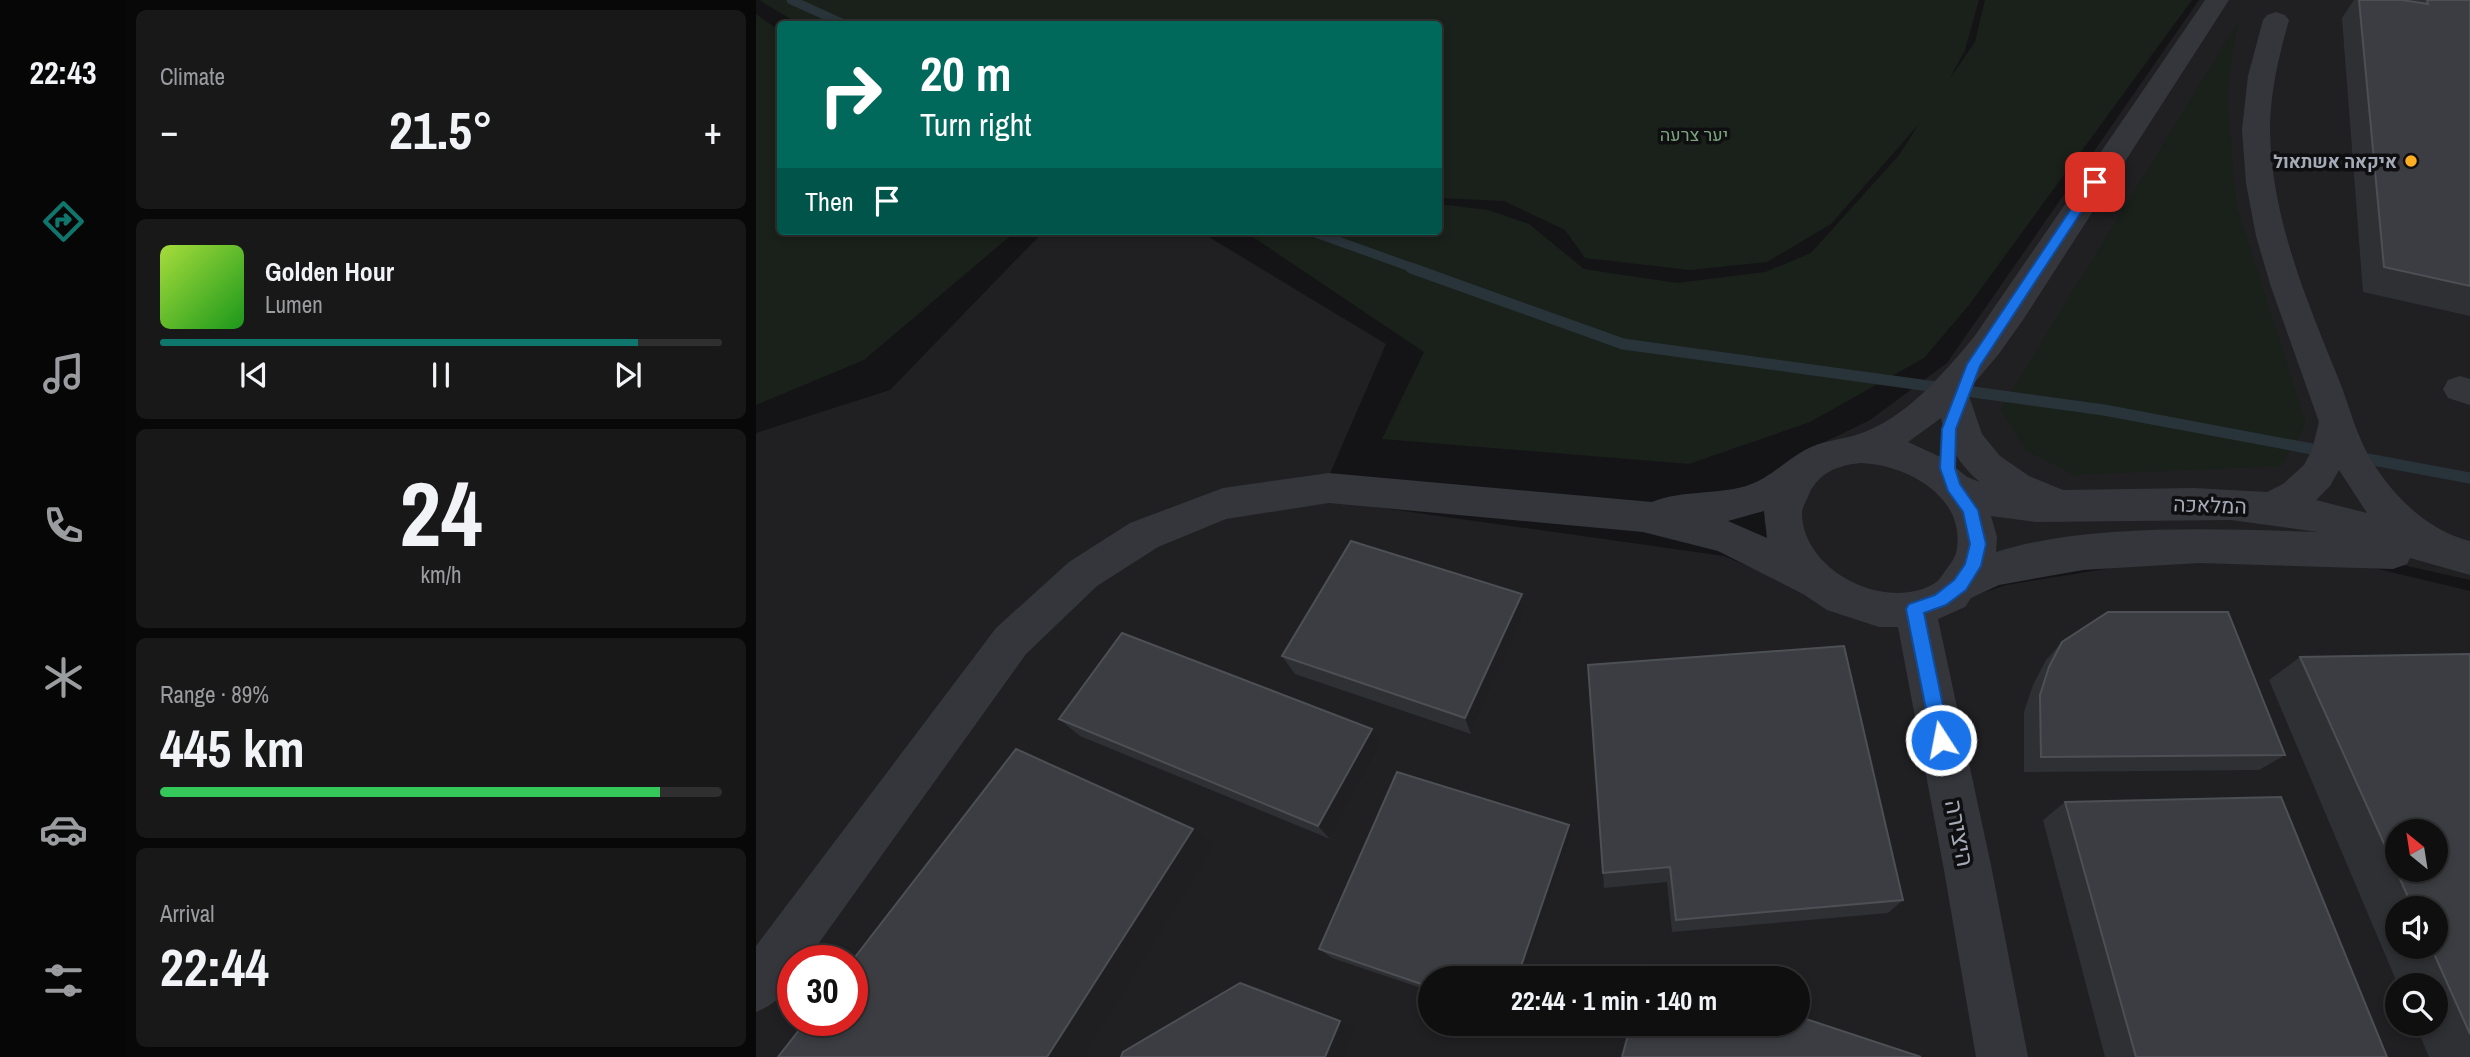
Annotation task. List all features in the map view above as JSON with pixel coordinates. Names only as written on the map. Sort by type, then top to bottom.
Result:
[{"type":"street","points":[[756,988],[1011,641],[1083,574],[1144,535],[1223,504],[1329,488],[1643,516],[1727,537],[1852,603],[1883,610],[1915,609],[1940,600],[1960,585],[1973,566],[1978,544],[1975,521],[1955,488],[1946,454],[1949,429],[1974,364],[2217,0]]},
{"type":"street","points":[[2276,20],[2262,64],[2256,114],[2262,201],[2292,307],[2349,455],[2372,493],[2406,530],[2454,554]]},
{"type":"street","points":[[1643,516],[1741,503],[1771,493],[1821,458],[1861,449],[1885,439],[1915,419],[1974,364]]},
{"type":"street","points":[[1957,406],[1957,422],[1964,440],[1973,454],[1991,469],[2032,495],[2084,505]]},
{"type":"street","points":[[2268,508],[2288,502],[2315,480],[2330,451],[2337,420]]},
{"type":"street","points":[[1861,449],[1904,455],[1931,468],[1955,488]]},
{"type":"street","points":[[1800,473],[1787,493],[1782,517],[1783,530],[1793,555],[1811,579]]},
{"type":"street","name":"המלאכה","points":[[1955,488],[1974,498],[2006,505],[2187,504],[2268,508],[2338,521],[2454,554]]},
{"type":"street","name":"המלאכה","points":[[1960,585],[1984,572],[2022,562],[2162,547],[2271,547],[2454,554]]},
{"type":"street","name":"היצירה","points":[[1915,609],[1968,870],[2001,1057]]},
{"type":"shaded area","points":[[2199,0],[2470,0],[2470,580],[2394,563],[2349,562],[2470,591],[2470,1057],[756,1057],[756,433],[890,390],[1040,235],[1206,235],[1386,344],[1319,499],[1724,556],[1887,625],[2006,585],[2174,558],[2175,554],[1996,575],[1904,612],[1781,564],[1764,520],[1796,456],[1870,420],[1947,363]]},
{"type":"green space","name":"יער צרעה","points":[[759,0],[1979,0],[1965,50],[1949,80],[1975,42],[1985,0],[2192,0],[1969,305],[1924,358],[1810,422],[1689,464],[1382,439],[1424,352],[1250,235],[1442,235],[1442,204],[1488,210],[1529,224],[1584,269],[1677,283],[1765,272],[1811,253],[1899,155],[1919,124],[1831,224],[1767,262],[1690,270],[1585,258],[1565,230],[1504,201],[1442,198],[1442,21],[794,21]]},
{"type":"green space","points":[[756,14],[777,29],[777,235],[1011,235],[864,360],[756,405]]},
{"type":"green space","points":[[2238,22],[2227,94],[2236,203],[2306,424],[2281,466],[2074,475],[2026,450],[2000,410]]},
{"type":"building","name":"איקאה אשתאול","points":[[2359,0],[2402,0],[2428,4],[2427,0],[2470,0],[2470,286],[2384,267]]},
{"type":"building","points":[[1351,541],[1522,594],[1465,718],[1282,656]]},
{"type":"building","points":[[2108,612],[2228,612],[2285,755],[2041,757],[2040,695],[2049,667],[2062,642]]},
{"type":"building","points":[[1122,633],[1372,729],[1318,826],[1059,719]]},
{"type":"building","points":[[1844,646],[1903,900],[1676,920],[1670,867],[1603,873],[1588,665]]},
{"type":"building","points":[[2470,654],[2470,1034],[2448,985],[2448,973],[2443,973],[2436,959],[2448,959],[2448,896],[2408,896],[2401,882],[2448,882],[2448,819],[2385,819],[2385,846],[2300,657]]},
{"type":"building","points":[[1016,749],[1193,829],[1047,1057],[778,1057],[794,1036],[868,1036],[868,945],[864,945]]},
{"type":"building","points":[[1397,772],[1569,825],[1521,966],[1418,966],[1418,983],[1319,949]]},
{"type":"building","points":[[2281,797],[2387,1057],[2136,1057],[2065,802]]},
{"type":"building","points":[[1240,983],[1340,1021],[1325,1057],[1121,1057],[1123,1052]]},
{"type":"building","points":[[1810,1020],[1921,1057],[1622,1057],[1628,1036],[1810,1036]]},
{"type":"waterway","points":[[791,0],[837,21]]},
{"type":"waterway","points":[[1321,235],[1416,269]]},
{"type":"waterway","points":[[1411,268],[1623,344],[2104,410],[2328,452]]},
{"type":"waterway","points":[[2357,457],[2470,478]]},
{"type":"place","name":"איקאה אשתאול","points":[[2411,161]]},
{"type":"route","points":[[1941,740],[1915,609],[1940,600],[1960,585],[1973,566],[1978,544],[1975,521],[1953,486],[1947,468],[1949,429],[1974,364],[2095,182]]}]
